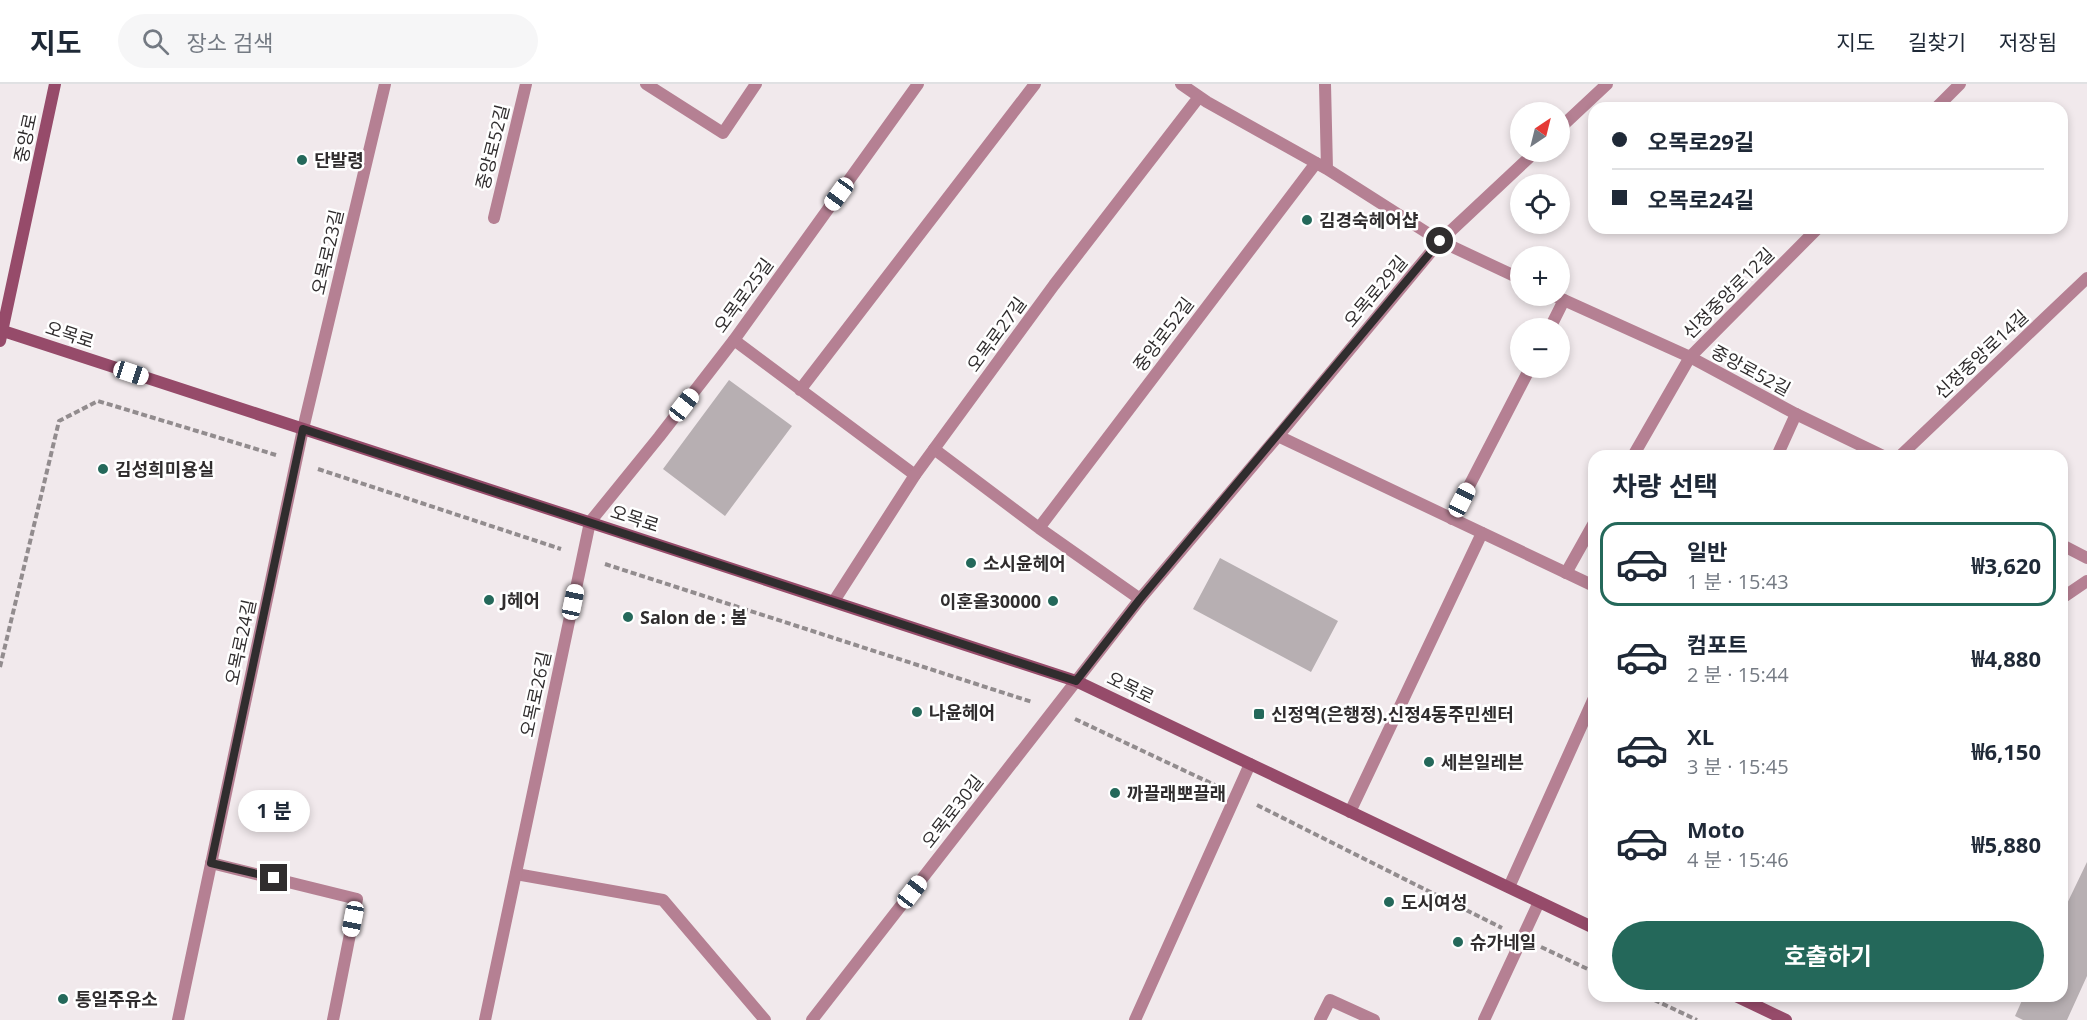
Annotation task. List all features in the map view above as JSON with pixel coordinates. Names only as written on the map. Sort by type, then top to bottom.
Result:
[{"type":"main road","name":"중앙로","points":[[1,334],[55,84]]},
{"type":"main road","name":"오목로","points":[[1,334],[303,429],[1076,681],[1588,925]]},
{"type":"main road","points":[[1756,1002],[1786,1020]]},
{"type":"street","name":"오목로23길","points":[[303,429],[385,84]]},
{"type":"street","name":"중앙로52길","points":[[494,218],[526,84]]},
{"type":"street","points":[[646,84],[723,133],[756,84]]},
{"type":"street","name":"오목로25길","points":[[590,522],[734,340],[918,84]]},
{"type":"street","points":[[800,390],[1035,84]]},
{"type":"street","points":[[1181,84],[1199,97],[1321,166],[1440,241],[1510,274]]},
{"type":"street","points":[[1321,166],[1325,84]]},
{"type":"street","points":[[1570,119],[1607,84]]},
{"type":"street","points":[[1942,102],[1960,84]]},
{"type":"street","name":"오목로27길","points":[[834,601],[915,475],[1054,285],[1199,97]]},
{"type":"street","name":"오목로29길","points":[[1076,681],[1140,599],[1440,241],[1524,162]]},
{"type":"street","name":"중앙로52길","points":[[1039,528],[1321,166]]},
{"type":"street","name":"신정중앙로12길","points":[[1690,357],[1812,234]]},
{"type":"street","name":"신정중앙로14길","points":[[1906,450],[2087,278]]},
{"type":"street","name":"중앙로52길","points":[[1570,303],[1690,357],[1796,414],[1871,450]]},
{"type":"street","points":[[734,340],[915,475]]},
{"type":"street","name":"중앙로52길","points":[[1636,450],[1690,357]]},
{"type":"street","points":[[1452,519],[1525,378]]},
{"type":"street","name":"중앙로52길","points":[[1780,450],[1796,414]]},
{"type":"street","name":"오목로24길","points":[[178,1020],[303,429]]},
{"type":"street","points":[[1278,436],[1588,583]]},
{"type":"street","points":[[934,449],[1039,528],[1140,599]]},
{"type":"street","name":"오목로26길","points":[[486,1020],[590,522]]},
{"type":"street","points":[[1350,812],[1482,533]]},
{"type":"street","points":[[1566,573],[1588,534]]},
{"type":"street","points":[[2068,548],[2087,558]]},
{"type":"street","points":[[2068,594],[2087,581]]},
{"type":"street","name":"오목로30길","points":[[812,1020],[1076,681]]},
{"type":"street","points":[[1509,887],[1588,711]]},
{"type":"street","points":[[1135,1020],[1250,764]]},
{"type":"street","points":[[211,863],[357,899],[333,1020]]},
{"type":"street","points":[[516,874],[663,900],[765,1020]]},
{"type":"street","points":[[1484,1020],[1539,902]]},
{"type":"street","points":[[1320,1020],[1330,1000],[1374,1020]]},
{"type":"path","points":[[0,667],[59,422],[98,401],[296,461],[1054,709],[1236,795],[1588,969]]},
{"type":"path","points":[[1659,1002],[1697,1020]]},
{"type":"building","points":[[729,380],[792,426],[725,516],[663,469]]},
{"type":"building","points":[[1220,558],[1338,621],[1311,672],[1193,609]]},
{"type":"building","points":[[2087,862],[2087,976],[2067,1020],[2023,1020],[2015,1016],[2021,1002],[2068,1002],[2068,902]]},
{"type":"place","name":"단발령","points":[[302,160]]},
{"type":"place","name":"김경숙헤어샵","points":[[1307,220]]},
{"type":"place","name":"김성희미용실","points":[[103,469]]},
{"type":"place","name":"소시윤헤어","points":[[971,563]]},
{"type":"place","name":"J헤어","points":[[489,600]]},
{"type":"place","name":"이훈올30000","points":[[1053,601]]},
{"type":"place","name":"Salon de : 봄","points":[[628,617]]},
{"type":"place","name":"나윤헤어","points":[[917,712]]},
{"type":"place","name":"신정역(은행정).신정4동주민센터","points":[[1259,714]]},
{"type":"place","name":"세븐일레븐","points":[[1429,762]]},
{"type":"place","name":"까끌래뽀끌래","points":[[1115,793]]},
{"type":"place","name":"도시여성","points":[[1389,902]]},
{"type":"place","name":"슈가네일","points":[[1458,942]]},
{"type":"place","name":"통일주유소","points":[[63,999]]},
{"type":"route","points":[[274,878],[211,863],[303,429],[1076,681],[1140,599],[1440,241]]}]
